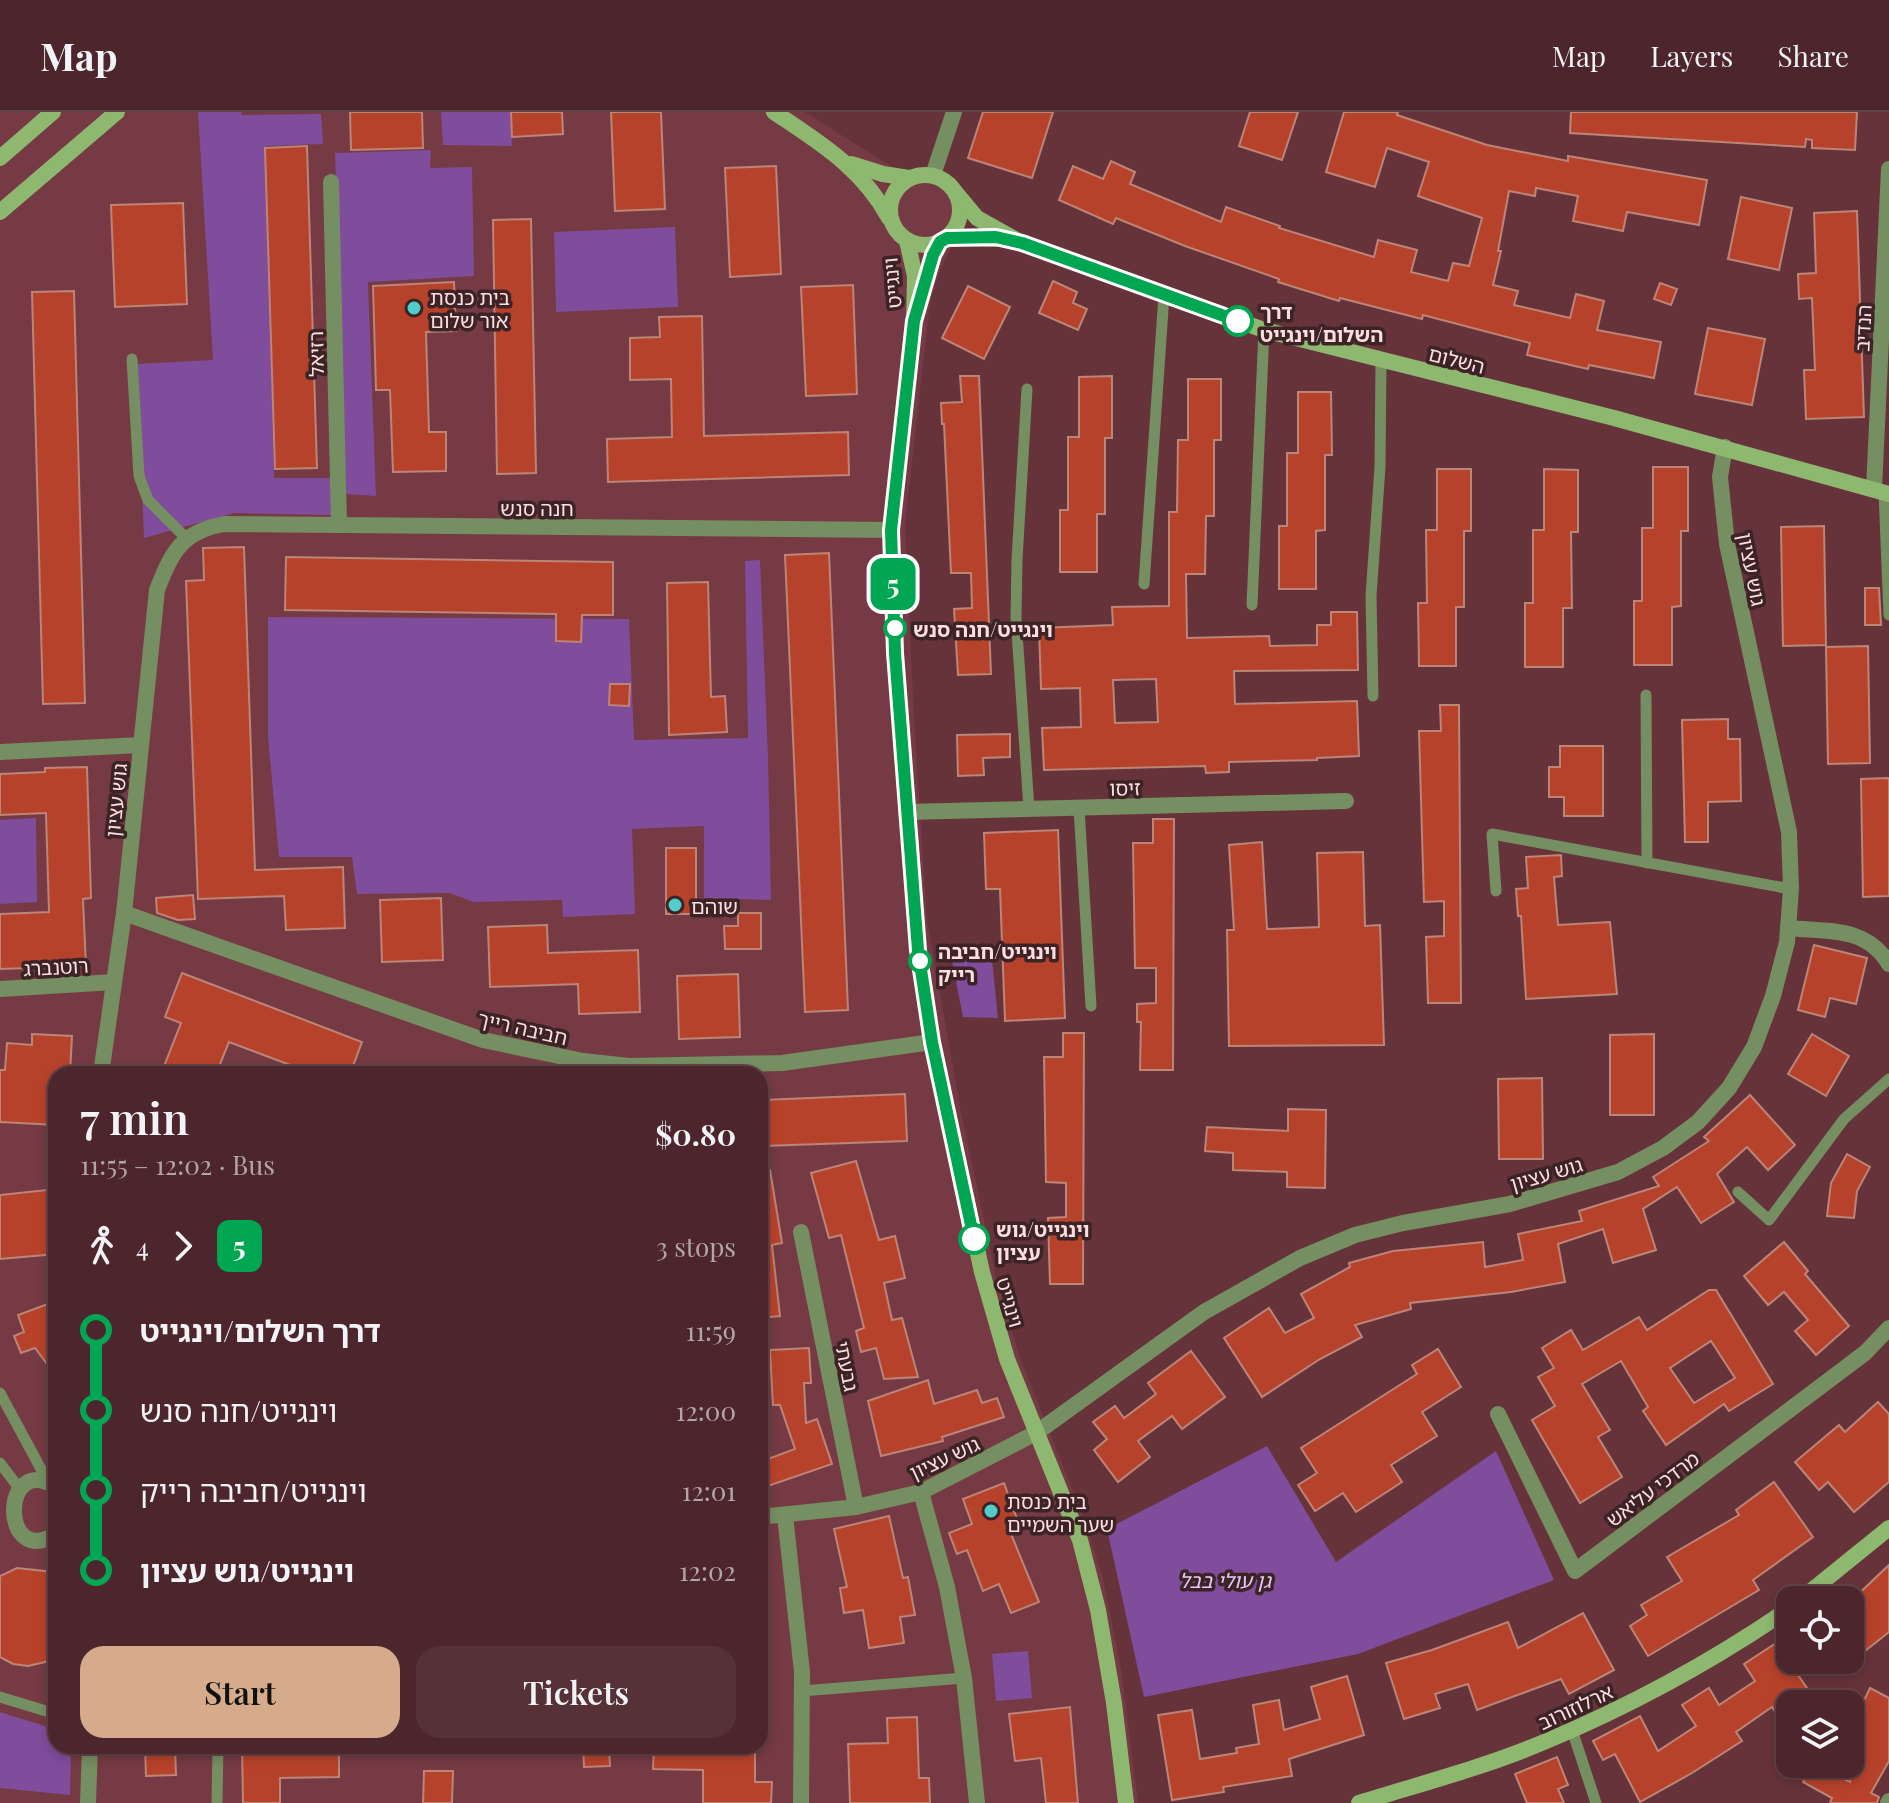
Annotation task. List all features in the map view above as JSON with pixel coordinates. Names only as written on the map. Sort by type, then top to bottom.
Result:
[{"type":"street","points":[[0,158],[53,112]]},
{"type":"street","points":[[0,212],[117,112]]},
{"type":"street","points":[[774,112],[845,162],[876,193],[895,230],[907,241],[918,245],[944,240],[955,229],[960,217],[957,194],[951,185],[933,175],[909,178],[883,174],[845,162]]},
{"type":"street","points":[[933,175],[954,112]]},
{"type":"street","name":"הנדיב","points":[[1882,492],[1889,169]]},
{"type":"street","points":[[892,223],[889,213],[894,192],[909,178]]},
{"type":"street","name":"רזיאל","points":[[331,182],[339,525]]},
{"type":"street","name":"השלום","points":[[957,194],[977,218],[1022,243]]},
{"type":"street","name":"השלום","points":[[944,240],[996,237],[1022,243],[1264,330],[1725,447],[1882,492]]},
{"type":"street","name":"וינגייט","points":[[914,321],[928,269],[944,240]]},
{"type":"street","name":"וינגייט","points":[[907,241],[915,276],[914,321],[891,530],[895,653],[918,950],[932,1042],[982,1272],[1007,1359],[1080,1540],[1094,1596],[1112,1688],[1126,1803]]},
{"type":"street","name":"גוש עציון","points":[[768,1516],[856,1507],[921,1492],[1036,1433],[1204,1312],[1300,1258],[1355,1235],[1510,1204],[1618,1172],[1663,1148],[1698,1122],[1729,1088],[1754,1047],[1773,996],[1787,942],[1791,889],[1789,832],[1727,544],[1720,477],[1725,447]]},
{"type":"street","name":"חנה סנש","points":[[186,538],[204,527],[224,524],[891,530]]},
{"type":"street","name":"גוש עציון","points":[[102,1066],[124,913],[157,590],[170,558],[186,538]]},
{"type":"street","points":[[0,752],[141,745]]},
{"type":"street","name":"זיסו","points":[[906,812],[1346,801]]},
{"type":"street","name":"חביבה רייך","points":[[124,913],[483,1040],[583,1061],[629,1066],[782,1063],[932,1042]]},
{"type":"street","points":[[1788,928],[1861,937],[1879,948],[1889,964]]},
{"type":"street","name":"רוטנברג","points":[[0,989],[114,982]]},
{"type":"street","name":"גבעתי","points":[[801,1232],[856,1507]]},
{"type":"street","name":"מרדכי עליאש","points":[[1498,1414],[1575,1571],[1865,1353],[1889,1328]]},
{"type":"street","points":[[48,1484],[37,1481],[19,1488],[12,1496],[9,1509],[15,1529],[33,1539],[48,1537]]},
{"type":"street","points":[[921,1492],[947,1587],[964,1678],[977,1803]]},
{"type":"street","points":[[785,1515],[802,1691],[801,1803]]},
{"type":"street","points":[[1817,1586],[1889,1528]]},
{"type":"street","name":"ארלוזורוב","points":[[1359,1803],[1542,1743],[1572,1730],[1662,1687],[1776,1618]]},
{"type":"street","points":[[88,1803],[90,1754]]},
{"type":"lane","points":[[1144,584],[1164,295]]},
{"type":"lane","points":[[1252,605],[1264,330]]},
{"type":"lane","points":[[132,359],[139,476],[148,500],[186,538]]},
{"type":"lane","points":[[1373,696],[1371,596],[1380,467],[1381,361]]},
{"type":"lane","points":[[1027,389],[1016,617],[1029,809]]},
{"type":"lane","points":[[1882,492],[1889,615]]},
{"type":"lane","points":[[1646,695],[1647,863]]},
{"type":"lane","points":[[1079,808],[1091,1006]]},
{"type":"lane","points":[[1496,891],[1492,834],[1791,889]]},
{"type":"lane","points":[[1738,1192],[1769,1220],[1844,1119],[1889,1079]]},
{"type":"lane","points":[[0,1393],[48,1478]]},
{"type":"lane","points":[[0,1463],[19,1488]]},
{"type":"lane","points":[[802,1691],[964,1678]]},
{"type":"lane","points":[[0,1697],[48,1712]]},
{"type":"lane","points":[[1572,1730],[1596,1803]]},
{"type":"lane","points":[[217,1803],[218,1754]]},
{"type":"shaded area","points":[[0,112],[805,112],[889,165],[976,203],[941,267],[930,302],[905,525],[927,920],[961,1112],[997,1281],[1020,1358],[1083,1516],[1102,1574],[1121,1668],[1138,1803],[0,1803]]},
{"type":"green space","points":[[198,112],[321,114],[323,144],[266,146],[274,478],[330,478],[332,515],[234,513],[144,538],[137,364],[213,360]]},
{"type":"green space","points":[[441,112],[510,112],[512,146],[443,145]]},
{"type":"green space","points":[[431,150],[430,168],[472,167],[474,276],[368,282],[376,496],[346,494],[335,153]]},
{"type":"green space","points":[[675,227],[678,307],[556,312],[554,232]]},
{"type":"green space","points":[[760,560],[771,900],[704,898],[704,826],[632,829],[635,914],[563,917],[562,900],[474,902],[449,893],[357,894],[352,857],[279,857],[268,736],[268,617],[629,619],[634,740],[748,738],[745,561]]},
{"type":"green space","points":[[36,818],[37,902],[0,904],[0,820]]},
{"type":"green space","points":[[991,950],[998,1018],[963,1017],[950,951]]},
{"type":"green space","name":"גן עולי בבל","points":[[1267,1446],[1336,1562],[1496,1451],[1554,1580],[1358,1654],[1144,1697],[1107,1529]]},
{"type":"green space","points":[[1028,1651],[1032,1698],[996,1701],[992,1654]]},
{"type":"green space","points":[[0,1712],[48,1727],[48,1754],[71,1754],[70,1795],[0,1788]]},
{"type":"building","points":[[350,112],[422,112],[423,148],[351,150]]},
{"type":"building","points":[[511,112],[562,112],[563,134],[512,137]]},
{"type":"building","points":[[611,112],[661,112],[665,209],[615,211]]},
{"type":"building","points":[[983,112],[1053,112],[1032,178],[968,158]]},
{"type":"building","points":[[1250,112],[1298,112],[1282,160],[1239,146]]},
{"type":"building","points":[[1344,112],[1398,112],[1397,115],[1487,145],[1568,161],[1568,156],[1707,180],[1699,225],[1627,212],[1623,231],[1573,221],[1578,196],[1536,188],[1535,196],[1509,191],[1493,285],[1518,291],[1514,305],[1570,318],[1576,294],[1604,301],[1597,330],[1661,342],[1654,378],[1589,365],[1588,369],[1527,355],[1530,343],[1423,315],[1422,319],[1340,298],[1339,301],[1278,282],[1279,279],[1116,218],[1113,224],[1059,200],[1073,166],[1103,179],[1111,161],[1135,172],[1130,184],[1221,222],[1226,207],[1279,228],[1374,257],[1378,240],[1417,250],[1411,272],[1448,281],[1453,263],[1469,266],[1482,218],[1418,196],[1429,162],[1387,148],[1375,187],[1326,172]]},
{"type":"building","points":[[1571,112],[1857,112],[1855,150],[1812,148],[1812,140],[1806,139],[1805,147],[1570,133]]},
{"type":"building","points":[[307,146],[317,468],[275,469],[265,148]]},
{"type":"building","points":[[776,166],[781,274],[730,277],[725,168]]},
{"type":"building","points":[[1741,197],[1792,208],[1779,270],[1728,259]]},
{"type":"building","points":[[183,203],[187,304],[115,307],[111,205]]},
{"type":"building","points":[[1857,211],[1864,417],[1806,419],[1804,370],[1815,370],[1812,298],[1799,299],[1798,274],[1816,273],[1814,213]]},
{"type":"building","points":[[531,219],[536,473],[497,474],[493,220]]},
{"type":"building","points":[[1053,281],[1077,292],[1073,303],[1087,309],[1078,330],[1039,313]]},
{"type":"building","points":[[454,282],[456,331],[426,332],[429,432],[446,432],[446,471],[393,472],[390,390],[376,390],[373,286]]},
{"type":"building","points":[[1660,283],[1677,289],[1671,305],[1654,299]]},
{"type":"building","points":[[853,285],[857,394],[806,396],[801,287]]},
{"type":"building","points":[[968,286],[1010,307],[984,359],[942,338]]},
{"type":"building","points":[[74,291],[85,703],[43,704],[32,292]]},
{"type":"building","points":[[702,316],[704,436],[848,432],[849,475],[608,482],[607,439],[672,437],[671,379],[630,380],[630,338],[660,337],[659,317]]},
{"type":"building","points":[[1708,328],[1765,339],[1752,405],[1695,394]]},
{"type":"building","points":[[960,376],[979,376],[991,674],[958,675],[954,609],[972,608],[971,573],[951,573],[941,403],[962,402]]},
{"type":"building","points":[[1112,376],[1112,438],[1105,438],[1105,514],[1097,514],[1097,572],[1060,572],[1060,510],[1068,510],[1068,437],[1079,437],[1079,377]]},
{"type":"building","points":[[1188,379],[1221,379],[1221,440],[1214,440],[1214,516],[1206,516],[1205,574],[1186,574],[1187,638],[1269,636],[1270,646],[1317,645],[1317,625],[1331,625],[1331,612],[1357,612],[1358,670],[1234,671],[1235,704],[1357,701],[1359,756],[1229,762],[1229,772],[1206,773],[1205,766],[1044,770],[1042,728],[1081,727],[1080,688],[1041,689],[1039,628],[1113,625],[1112,607],[1169,606],[1169,512],[1177,512],[1178,440],[1188,440]],"holes":[[[1156,679],[1158,722],[1115,723],[1113,680]]]},
{"type":"building","points":[[1298,392],[1331,392],[1332,455],[1325,455],[1325,530],[1316,531],[1316,589],[1279,589],[1279,526],[1287,526],[1287,453],[1298,453]]},
{"type":"building","points":[[1653,467],[1688,467],[1688,531],[1681,531],[1681,606],[1672,607],[1672,665],[1634,665],[1634,601],[1642,601],[1642,528],[1653,528]]},
{"type":"building","points":[[1437,469],[1471,469],[1471,531],[1464,531],[1464,607],[1456,607],[1456,666],[1419,666],[1418,603],[1427,603],[1426,530],[1437,530]]},
{"type":"building","points":[[1544,469],[1578,470],[1578,532],[1571,532],[1572,608],[1563,608],[1563,667],[1525,667],[1525,603],[1533,603],[1533,530],[1544,530]]},
{"type":"building","points":[[1824,526],[1826,645],[1783,646],[1781,527]]},
{"type":"building","points":[[244,547],[255,870],[343,867],[345,928],[286,930],[284,896],[198,899],[186,581],[204,580],[203,548]]},
{"type":"building","points":[[829,553],[848,1010],[805,1012],[785,555]]},
{"type":"building","points":[[286,557],[613,562],[613,615],[582,615],[581,642],[556,641],[556,614],[285,610]]},
{"type":"building","points":[[708,582],[711,697],[725,696],[727,732],[669,735],[667,583]]},
{"type":"building","points":[[1865,588],[1879,588],[1881,625],[1865,625]]},
{"type":"building","points":[[1868,646],[1870,763],[1828,764],[1826,647]]},
{"type":"building","points":[[610,684],[630,684],[629,706],[609,705]]},
{"type":"building","points":[[1440,705],[1459,705],[1461,1003],[1428,1003],[1426,937],[1444,936],[1444,901],[1424,902],[1419,731],[1441,731]]},
{"type":"building","points":[[1728,719],[1728,739],[1740,739],[1741,801],[1708,802],[1708,842],[1685,842],[1682,720]]},
{"type":"building","points":[[1010,734],[1010,757],[983,758],[984,775],[958,776],[957,735]]},
{"type":"building","points":[[1560,746],[1603,746],[1603,816],[1564,816],[1564,797],[1549,797],[1549,767],[1560,767]]},
{"type":"building","points":[[87,767],[91,898],[83,899],[86,966],[0,969],[0,914],[49,912],[46,813],[0,815],[0,774]]},
{"type":"building","points":[[1889,778],[1889,896],[1863,897],[1861,779]]},
{"type":"building","points":[[1153,819],[1174,819],[1173,1070],[1140,1070],[1141,1022],[1137,1022],[1137,1004],[1156,1003],[1156,968],[1135,968],[1133,843],[1153,843]]},
{"type":"building","points":[[1058,830],[1065,1018],[1005,1021],[1000,889],[986,889],[984,833]]},
{"type":"building","points":[[1262,842],[1267,929],[1319,927],[1317,853],[1363,852],[1365,926],[1380,925],[1384,1045],[1229,1046],[1227,930],[1234,930],[1229,845]]},
{"type":"building","points":[[666,848],[696,848],[696,914],[666,914]]},
{"type":"building","points":[[1561,855],[1562,876],[1554,877],[1558,925],[1610,922],[1617,994],[1526,999],[1521,916],[1518,916],[1516,889],[1528,888],[1526,857]]},
{"type":"building","points":[[193,895],[195,919],[178,920],[157,913],[156,898]]},
{"type":"building","points":[[441,898],[443,960],[382,962],[380,900]]},
{"type":"building","points":[[738,913],[761,913],[761,949],[725,949],[724,926],[738,926]]},
{"type":"building","points":[[547,925],[548,953],[638,950],[640,1012],[579,1014],[578,984],[490,987],[488,927]]},
{"type":"building","points":[[1814,945],[1867,958],[1856,1004],[1830,998],[1825,1017],[1798,1010]]},
{"type":"building","points":[[182,973],[362,1042],[353,1066],[293,1066],[229,1042],[219,1066],[164,1066],[181,1023],[165,1017]]},
{"type":"building","points":[[738,974],[740,1037],[679,1039],[677,976]]},
{"type":"building","points":[[1063,1033],[1084,1033],[1083,1284],[1050,1284],[1048,1218],[1066,1217],[1066,1183],[1046,1182],[1044,1057],[1063,1057]]},
{"type":"building","points":[[32,1034],[72,1036],[70,1066],[48,1066],[48,1125],[0,1122],[0,1070],[5,1070],[7,1043],[32,1045]]},
{"type":"building","points":[[1654,1034],[1654,1115],[1610,1115],[1610,1035]]},
{"type":"building","points":[[1812,1034],[1849,1056],[1826,1096],[1788,1074]]},
{"type":"building","points":[[1542,1078],[1543,1159],[1499,1159],[1498,1079]]},
{"type":"building","points":[[905,1094],[907,1141],[768,1146],[768,1100]]},
{"type":"building","points":[[1750,1095],[1795,1145],[1768,1170],[1747,1147],[1717,1174],[1734,1202],[1701,1223],[1677,1187],[1643,1209],[1656,1250],[1613,1263],[1603,1229],[1558,1244],[1565,1282],[1511,1292],[1410,1303],[1411,1309],[1355,1325],[1362,1337],[1320,1359],[1262,1397],[1224,1338],[1269,1308],[1285,1333],[1314,1318],[1301,1294],[1350,1267],[1349,1263],[1393,1251],[1483,1242],[1485,1267],[1523,1260],[1518,1234],[1582,1221],[1579,1211],[1659,1186],[1653,1177],[1709,1141],[1704,1137]]},
{"type":"building","points":[[1288,1109],[1326,1110],[1325,1188],[1287,1187],[1287,1172],[1233,1170],[1233,1153],[1205,1151],[1207,1127],[1288,1131]]},
{"type":"building","points":[[1847,1154],[1870,1167],[1857,1191],[1854,1218],[1827,1216],[1831,1183]]},
{"type":"building","points":[[856,1161],[879,1240],[895,1236],[905,1278],[884,1283],[892,1320],[902,1318],[918,1377],[884,1379],[876,1348],[861,1352],[856,1331],[864,1328],[841,1235],[829,1238],[811,1173]]},
{"type":"building","points":[[768,1170],[782,1243],[772,1245],[780,1316],[768,1317]]},
{"type":"building","points":[[48,1190],[48,1255],[0,1259],[0,1195]]},
{"type":"building","points":[[1784,1242],[1808,1271],[1805,1274],[1849,1326],[1816,1355],[1795,1331],[1808,1320],[1784,1292],[1768,1305],[1744,1276]]},
{"type":"building","points":[[1709,1290],[1716,1290],[1773,1384],[1729,1411],[1724,1404],[1666,1445],[1643,1411],[1648,1407],[1621,1361],[1582,1384],[1610,1430],[1598,1437],[1622,1477],[1580,1503],[1532,1420],[1555,1406],[1538,1377],[1554,1368],[1542,1348],[1571,1330],[1583,1350],[1639,1317],[1647,1330]],"holes":[[[1711,1341],[1735,1378],[1694,1403],[1670,1368]]]},
{"type":"building","points":[[48,1304],[48,1365],[35,1348],[21,1353],[14,1336],[24,1332],[18,1315]]},
{"type":"building","points":[[809,1348],[811,1383],[804,1383],[806,1423],[817,1419],[832,1464],[768,1486],[768,1459],[795,1449],[780,1405],[773,1405],[770,1350]]},
{"type":"building","points":[[1438,1349],[1461,1387],[1422,1412],[1437,1436],[1391,1465],[1402,1482],[1356,1512],[1343,1493],[1315,1511],[1298,1485],[1317,1473],[1301,1448],[1417,1374],[1412,1365]]},
{"type":"building","points":[[1191,1351],[1225,1397],[1182,1429],[1172,1416],[1138,1441],[1150,1457],[1118,1482],[1094,1450],[1107,1439],[1093,1422],[1115,1406],[1124,1418],[1156,1394],[1148,1383]]},
{"type":"building","points":[[928,1380],[934,1404],[977,1390],[982,1403],[997,1398],[1004,1417],[942,1437],[943,1441],[881,1456],[868,1401]]},
{"type":"building","points":[[1878,1402],[1889,1414],[1889,1482],[1854,1512],[1828,1482],[1819,1490],[1795,1462],[1839,1425],[1845,1432]]},
{"type":"building","points":[[1774,1482],[1813,1537],[1753,1580],[1759,1590],[1648,1656],[1630,1626],[1647,1615],[1641,1605],[1682,1581],[1667,1557],[1739,1515],[1736,1510]]},
{"type":"building","points":[[1004,1483],[1021,1530],[1011,1534],[1039,1602],[1011,1613],[999,1584],[983,1591],[967,1550],[957,1554],[949,1533],[972,1524],[963,1499]]},
{"type":"building","points":[[889,1516],[903,1578],[908,1577],[915,1615],[900,1617],[904,1643],[869,1648],[863,1610],[844,1613],[840,1588],[847,1587],[834,1529]]},
{"type":"building","points":[[1889,1565],[1889,1632],[1864,1652],[1864,1589]]},
{"type":"building","points":[[17,1568],[48,1573],[48,1660],[28,1666],[13,1664],[0,1657],[0,1576]]},
{"type":"building","points":[[1583,1613],[1614,1670],[1569,1694],[1561,1679],[1477,1710],[1468,1684],[1435,1694],[1440,1708],[1404,1719],[1386,1663],[1508,1622],[1518,1648]]},
{"type":"building","points":[[1776,1643],[1776,1674],[1797,1674],[1808,1690],[1776,1690],[1776,1713],[1772,1707],[1736,1732],[1742,1741],[1640,1802],[1615,1754],[1603,1760],[1593,1741],[1640,1716],[1658,1751],[1696,1726],[1682,1705],[1709,1688],[1719,1705],[1755,1681],[1744,1664]]},
{"type":"building","points":[[1347,1676],[1364,1735],[1289,1759],[1292,1776],[1223,1787],[1224,1792],[1172,1800],[1158,1715],[1192,1710],[1200,1759],[1237,1753],[1236,1748],[1259,1744],[1253,1705],[1279,1700],[1284,1730],[1320,1719],[1311,1687]]},
{"type":"building","points":[[1870,1688],[1889,1698],[1889,1761],[1871,1793],[1879,1797],[1877,1803],[1830,1803],[1832,1798],[1803,1782],[1805,1778],[1842,1778],[1850,1782],[1850,1778],[1864,1778],[1864,1700]]},
{"type":"building","points":[[1070,1707],[1078,1803],[1046,1803],[1041,1758],[1015,1761],[1009,1714]]},
{"type":"building","points":[[917,1717],[919,1778],[929,1778],[930,1803],[850,1803],[848,1744],[888,1743],[887,1718]]},
{"type":"building","points":[[145,1754],[175,1754],[176,1775],[146,1776]]},
{"type":"building","points":[[242,1754],[339,1754],[339,1777],[280,1778],[280,1803],[243,1803]]},
{"type":"building","points":[[583,1754],[609,1754],[610,1766],[584,1767]]},
{"type":"building","points":[[654,1754],[755,1754],[755,1782],[772,1782],[771,1803],[703,1803],[703,1770],[653,1769]]},
{"type":"building","points":[[1557,1757],[1568,1785],[1558,1789],[1564,1803],[1527,1803],[1515,1774]]},
{"type":"building","points":[[424,1771],[453,1771],[452,1803],[423,1803]]},
{"type":"bus line","name":"5","points":[[974,1239],[932,1042],[918,950],[895,653],[891,530],[914,321],[928,269],[940,242],[947,238],[996,237],[1022,243],[1238,321]]},
{"type":"place","name":"בית כנסת אור שלום","points":[[414,308]]},
{"type":"place","name":"דרך השלום/וינגייט","points":[[1238,321]]},
{"type":"place","name":"וינגייט/חנה סנש","points":[[895,628]]},
{"type":"place","name":"שוהם","points":[[675,905]]},
{"type":"place","name":"וינגייט/חביבה רייק","points":[[920,961]]},
{"type":"place","name":"וינגייט/גוש עציון","points":[[974,1239]]},
{"type":"place","name":"בית כנסת שער השמיים","points":[[991,1511]]}]
